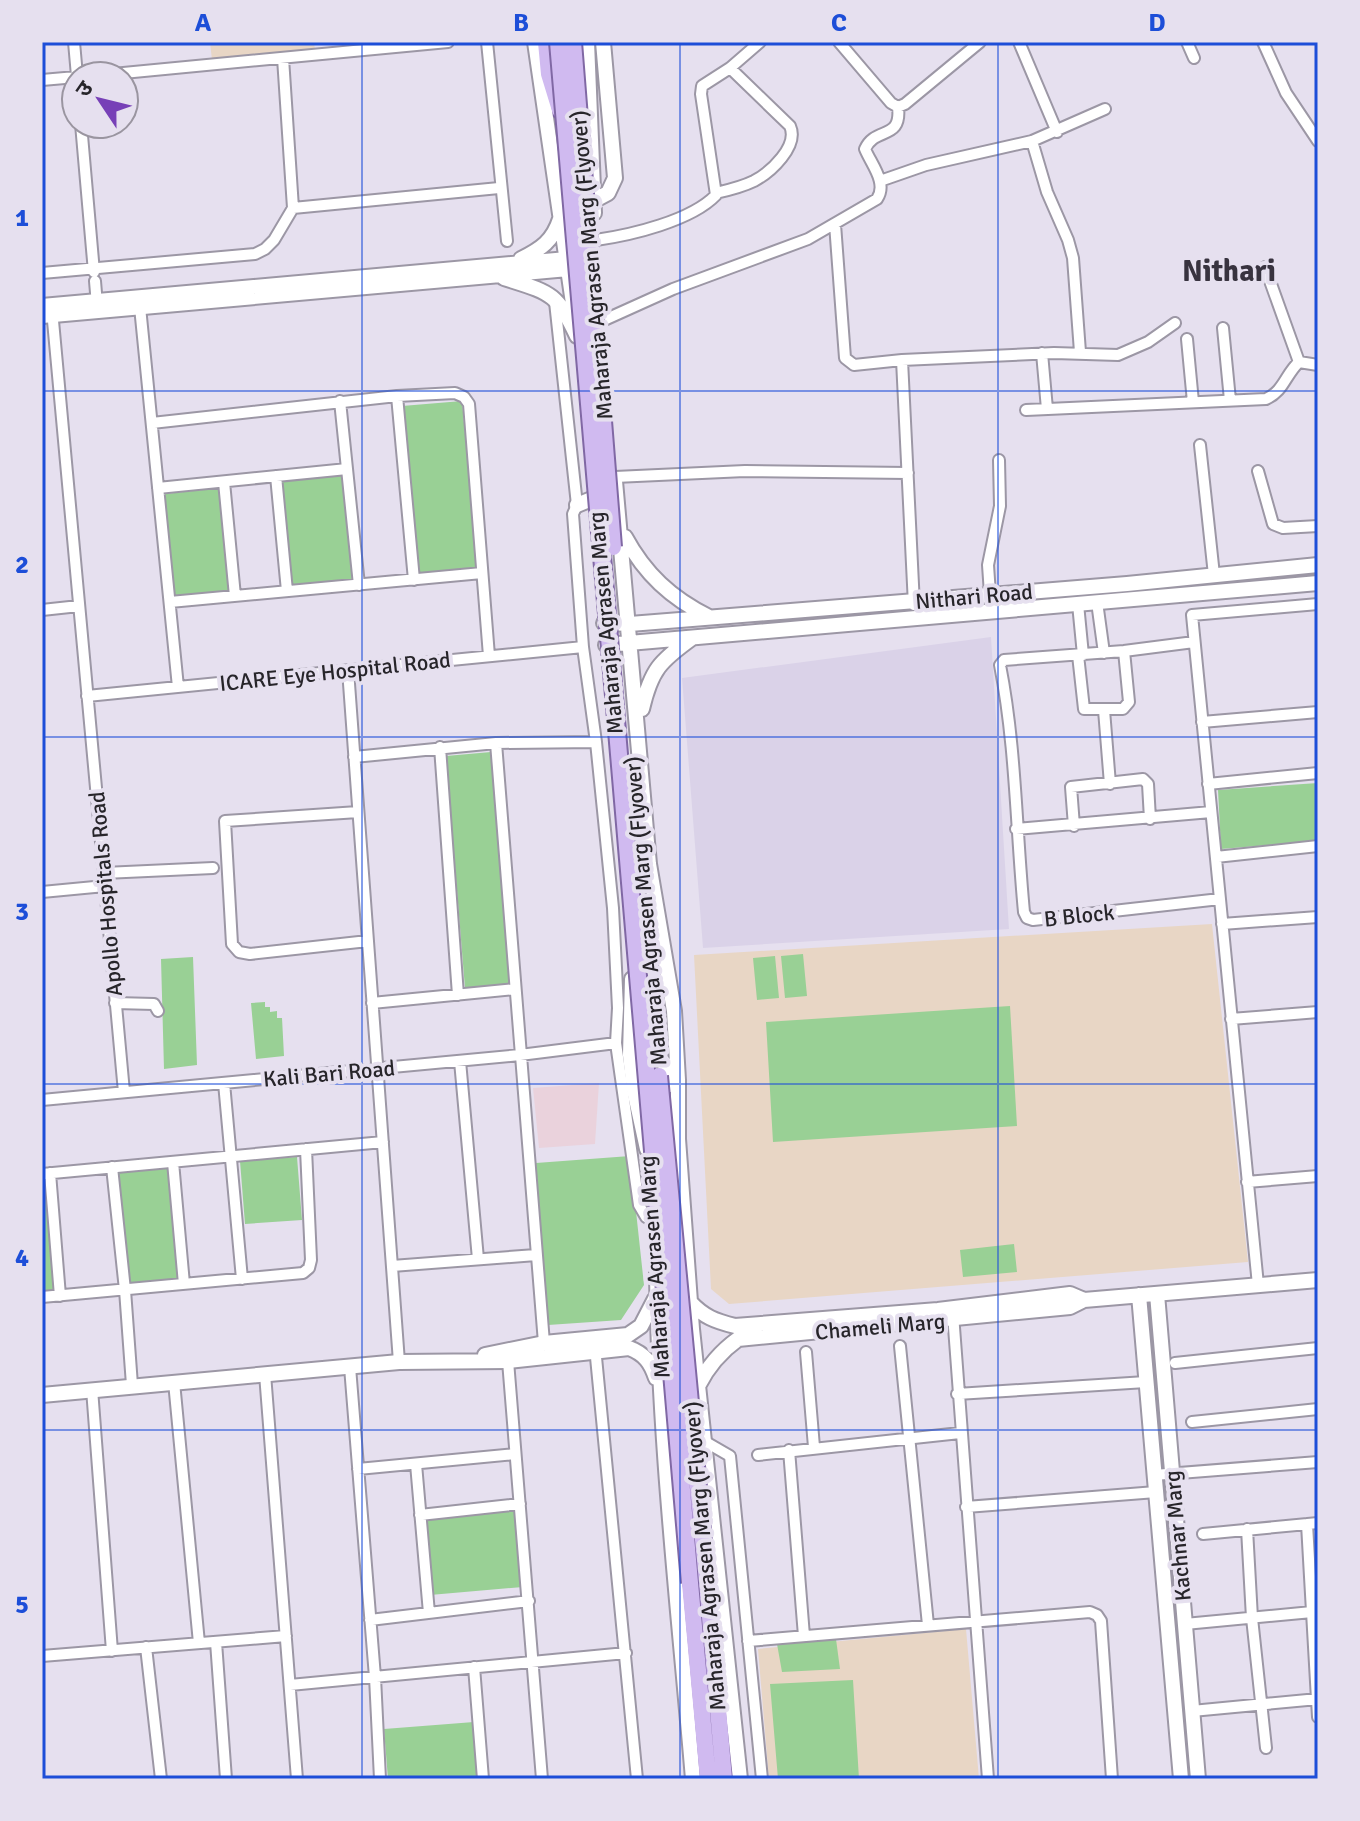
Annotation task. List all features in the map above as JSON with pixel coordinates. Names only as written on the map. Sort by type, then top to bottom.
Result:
[{"type":"main road","points":[[546,42],[549,74],[566,127]]},
{"type":"main road","name":"Maharaja Agrasen Marg (Flyover)","points":[[558,42],[708,1779]]},
{"type":"main road","name":"Maharaja Agrasen Marg (Flyover)","points":[[573,42],[621,645],[724,1779]]},
{"type":"main road","points":[[576,75],[580,42]]},
{"type":"street","points":[[140,71],[448,42]]},
{"type":"street","points":[[487,42],[499,188],[507,241]]},
{"type":"street","name":"Maharaja Agrasen Marg","points":[[535,42],[562,215],[594,498],[633,931],[630,1055],[646,1141],[656,1223],[665,1445],[693,1779]]},
{"type":"street","name":"Maharaja Agrasen Marg","points":[[587,42],[593,201],[602,321],[649,864],[674,1011],[678,1139],[692,1329],[740,1779]]},
{"type":"street","points":[[593,201],[608,193],[615,178],[603,42]]},
{"type":"street","points":[[716,193],[702,86],[730,68],[760,42]]},
{"type":"street","points":[[839,42],[891,103],[898,107]]},
{"type":"street","points":[[898,107],[916,96],[980,42]]},
{"type":"street","points":[[1019,42],[1057,132]]},
{"type":"street","points":[[1187,42],[1194,58]]},
{"type":"street","points":[[1263,42],[1286,93],[1313,124],[1318,141]]},
{"type":"street","points":[[42,273],[94,273],[255,254],[265,249],[293,208],[283,58]]},
{"type":"street","points":[[596,240],[638,232],[709,202],[716,193],[759,179],[792,144],[794,134],[790,126],[730,68]]},
{"type":"street","points":[[602,321],[673,289],[808,239],[877,199],[882,190],[880,181],[865,149],[873,139],[897,126],[898,107]]},
{"type":"street","points":[[880,181],[926,165],[1032,141],[1105,109]]},
{"type":"street","points":[[82,140],[98,306]]},
{"type":"street","points":[[1032,141],[1047,192],[1073,258],[1080,352]]},
{"type":"street","points":[[293,208],[499,188]]},
{"type":"street","points":[[510,264],[541,249],[555,236],[562,215]]},
{"type":"street","points":[[835,224],[845,358],[854,365],[1042,353],[1118,355],[1148,342],[1175,323]]},
{"type":"street","points":[[47,311],[510,264],[567,264]]},
{"type":"street","points":[[98,306],[140,307],[496,275],[567,264]]},
{"type":"street","points":[[1265,267],[1299,362]]},
{"type":"street","points":[[496,275],[555,298],[561,303],[577,336]]},
{"type":"street","points":[[555,298],[577,505],[573,514],[583,647],[613,908],[618,1008],[616,1043],[639,1205],[646,1217],[656,1223]]},
{"type":"street","points":[[140,307],[178,687]]},
{"type":"street","name":"Apollo Hospitals Road","points":[[47,311],[79,606],[124,1092]]},
{"type":"street","points":[[1223,328],[1230,400]]},
{"type":"street","points":[[1187,339],[1193,402]]},
{"type":"street","points":[[1042,353],[1047,409]]},
{"type":"street","points":[[902,360],[915,618]]},
{"type":"street","points":[[1299,362],[1318,365]]},
{"type":"street","points":[[1026,410],[1266,399],[1283,387],[1291,369],[1299,362]]},
{"type":"street","points":[[152,423],[397,396],[455,393],[464,397],[469,404],[489,656]]},
{"type":"street","points":[[397,396],[414,580]]},
{"type":"street","points":[[340,401],[359,585]]},
{"type":"street","points":[[1200,445],[1214,575]]},
{"type":"street","points":[[990,594],[988,565],[1000,506],[999,460]]},
{"type":"street","points":[[158,488],[347,469]]},
{"type":"street","points":[[615,477],[745,471],[908,473]]},
{"type":"street","points":[[1258,471],[1273,524],[1283,528],[1318,526]]},
{"type":"street","points":[[276,476],[287,591]]},
{"type":"street","points":[[224,482],[235,596]]},
{"type":"street","points":[[577,505],[594,498]]},
{"type":"street","points":[[621,530],[639,563],[668,592],[709,617]]},
{"type":"street","name":"Nithari Road","points":[[604,623],[630,624],[1127,584],[1318,565]]},
{"type":"street","points":[[170,602],[482,573]]},
{"type":"street","points":[[606,645],[1318,583]]},
{"type":"street","points":[[1127,584],[1129,600]]},
{"type":"street","points":[[1097,602],[1104,653]]},
{"type":"street","points":[[1078,604],[1084,709],[1123,709],[1129,702],[1124,651]]},
{"type":"street","points":[[1258,1285],[1192,615],[1318,604]]},
{"type":"street","points":[[42,610],[79,606]]},
{"type":"street","points":[[639,725],[647,687],[662,659],[692,638]]},
{"type":"street","name":"B Block","points":[[1194,642],[1104,653],[1004,660],[1000,665],[1009,710],[1024,912],[1027,918],[1033,920],[1220,899]]},
{"type":"street","name":"ICARE Eye Hospital Road","points":[[87,696],[583,647]]},
{"type":"street","points":[[348,670],[399,1362]]},
{"type":"street","points":[[1104,710],[1110,784]]},
{"type":"street","points":[[1202,722],[1318,712]]},
{"type":"street","points":[[354,757],[496,743],[596,742]]},
{"type":"street","points":[[496,743],[544,1343]]},
{"type":"street","points":[[440,747],[458,995]]},
{"type":"street","points":[[1208,784],[1318,773]]},
{"type":"street","points":[[1074,826],[1071,787],[1143,779],[1146,781],[1150,819]]},
{"type":"street","points":[[358,812],[225,821],[232,944],[239,952],[250,954],[368,941]]},
{"type":"street","points":[[1016,829],[1211,812]]},
{"type":"street","points":[[1216,857],[1318,846]]},
{"type":"street","points":[[104,873],[213,868]]},
{"type":"street","points":[[42,892],[105,886]]},
{"type":"street","points":[[1222,924],[1318,917]]},
{"type":"street","points":[[632,954],[643,942],[652,940],[663,948]]},
{"type":"street","points":[[372,1003],[515,989]]},
{"type":"street","points":[[115,1003],[145,1002],[154,1004],[158,1011]]},
{"type":"street","points":[[1231,1019],[1318,1012]]},
{"type":"street","name":"Kali Bari Road","points":[[42,1100],[460,1061],[616,1043]]},
{"type":"street","points":[[642,1124],[647,1111],[642,1067],[653,1057],[667,1065],[678,1139]]},
{"type":"street","points":[[460,1061],[478,1259]]},
{"type":"street","points":[[224,1083],[242,1279]]},
{"type":"street","points":[[60,1296],[46,1174],[383,1142]]},
{"type":"street","points":[[42,1297],[303,1273],[309,1268],[311,1260],[306,1149]]},
{"type":"street","points":[[173,1162],[184,1284]]},
{"type":"street","points":[[112,1167],[132,1385]]},
{"type":"street","points":[[1247,1182],[1318,1176]]},
{"type":"street","points":[[392,1266],[536,1255]]},
{"type":"street","name":"Chameli Marg","points":[[697,1386],[707,1368],[738,1339],[953,1314],[1070,1294],[1084,1300],[1318,1280]]},
{"type":"street","name":"Kachnar Marg","points":[[1157,1294],[1198,1779]]},
{"type":"street","points":[[42,1395],[399,1362],[508,1361],[628,1335],[641,1326],[657,1295]]},
{"type":"street","name":"Kachnar Marg","points":[[1139,1295],[1181,1779]]},
{"type":"street","name":"Chameli Marg","points":[[690,1302],[713,1321],[735,1326],[953,1314]]},
{"type":"street","points":[[953,1314],[988,1779]]},
{"type":"street","points":[[470,1359],[544,1343],[629,1348],[640,1352],[651,1363],[662,1393]]},
{"type":"street","points":[[595,1344],[637,1779]]},
{"type":"street","points":[[900,1346],[928,1625]]},
{"type":"street","points":[[1175,1363],[1318,1348]]},
{"type":"street","points":[[806,1352],[814,1447]]},
{"type":"street","points":[[508,1361],[542,1779]]},
{"type":"street","points":[[350,1367],[375,1677],[380,1779]]},
{"type":"street","points":[[265,1374],[297,1779]]},
{"type":"street","points":[[174,1382],[199,1643]]},
{"type":"street","points":[[957,1394],[1146,1382]]},
{"type":"street","points":[[92,1389],[112,1651]]},
{"type":"street","points":[[1192,1422],[1318,1409]]},
{"type":"street","points":[[758,1455],[960,1433]]},
{"type":"street","points":[[665,1445],[704,1441],[730,1456],[762,1779]]},
{"type":"street","points":[[789,1450],[804,1636]]},
{"type":"street","points":[[358,1469],[515,1454]]},
{"type":"street","points":[[1154,1475],[1318,1462]]},
{"type":"street","points":[[416,1464],[429,1613]]},
{"type":"street","points":[[966,1507],[1156,1492]]},
{"type":"street","points":[[420,1515],[520,1504]]},
{"type":"street","points":[[1203,1534],[1313,1523],[1312,1612],[1318,1717]]},
{"type":"street","points":[[1247,1529],[1252,1618],[1266,1748]]},
{"type":"street","points":[[370,1620],[529,1601]]},
{"type":"street","points":[[748,1641],[1090,1612],[1101,1621],[1112,1779]]},
{"type":"street","points":[[1185,1624],[1312,1612]]},
{"type":"street","points":[[42,1656],[286,1636]]},
{"type":"street","points":[[216,1642],[226,1779]]},
{"type":"street","points":[[146,1647],[161,1779]]},
{"type":"street","points":[[290,1685],[626,1653]]},
{"type":"street","points":[[474,1667],[483,1779]]},
{"type":"street","points":[[1192,1711],[1317,1699]]},
{"type":"shaded area","points":[[210,42],[314,42],[315,50],[212,60]]},
{"type":"shaded area","points":[[991,637],[1009,929],[703,948],[682,678]]},
{"type":"shaded area","points":[[1212,924],[1248,1262],[729,1304],[711,1289],[694,955]]},
{"type":"shaded area","points":[[599,1083],[595,1144],[539,1148],[533,1088]]},
{"type":"shaded area","points":[[966,1629],[979,1779],[769,1779],[758,1649]]},
{"type":"green space","points":[[462,401],[477,567],[417,573],[402,406]]},
{"type":"green space","points":[[343,475],[352,581],[292,586],[282,480]]},
{"type":"green space","points":[[220,488],[229,591],[174,596],[165,494]]},
{"type":"green space","points":[[491,752],[510,984],[465,988],[446,756]]},
{"type":"green space","points":[[1318,783],[1318,841],[1221,849],[1218,790]]},
{"type":"green space","points":[[803,954],[807,996],[785,998],[781,956]]},
{"type":"green space","points":[[775,956],[779,998],[757,1000],[753,958]]},
{"type":"green space","points":[[193,957],[197,1065],[164,1069],[161,959]]},
{"type":"green space","points":[[265,1002],[270,1012],[277,1011],[277,1018],[282,1018],[284,1056],[256,1059],[251,1003]]},
{"type":"green space","points":[[1010,1006],[1017,1126],[773,1142],[766,1022]]},
{"type":"green space","points":[[630,1156],[644,1285],[621,1320],[548,1325],[536,1163]]},
{"type":"green space","points":[[297,1157],[302,1220],[245,1224],[240,1161]]},
{"type":"green space","points":[[168,1167],[179,1280],[128,1285],[118,1172]]},
{"type":"green space","points":[[42,1179],[49,1179],[57,1290],[42,1291]]},
{"type":"green space","points":[[1014,1244],[1017,1272],[963,1277],[960,1250]]},
{"type":"green space","points":[[517,1507],[523,1587],[430,1595],[424,1514]]},
{"type":"green space","points":[[836,1639],[840,1669],[782,1672],[777,1644]]},
{"type":"green space","points":[[853,1680],[859,1779],[778,1779],[770,1684]]},
{"type":"green space","points":[[474,1722],[478,1779],[388,1779],[384,1729]]},
{"type":"district","name":"Nithari","points":[[1229,271]]}]
